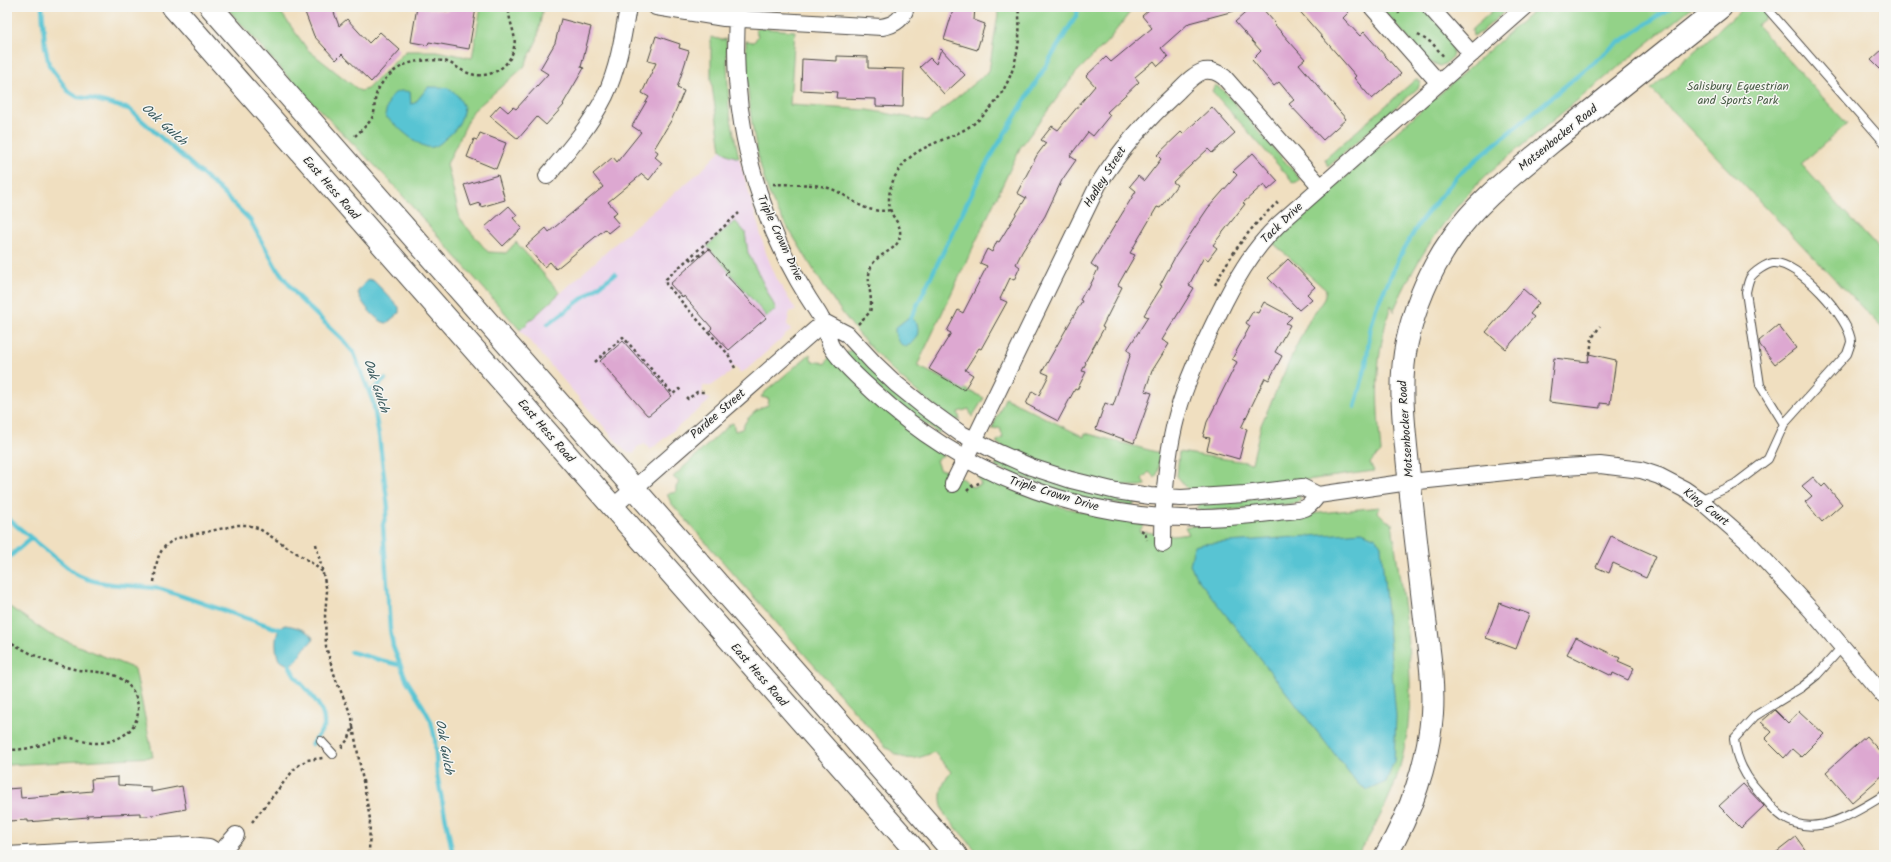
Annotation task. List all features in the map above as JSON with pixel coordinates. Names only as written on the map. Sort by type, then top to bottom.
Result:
[{"type":"main road","name":"East Hess Road","points":[[173,7],[919,855]]},
{"type":"main road","points":[[211,7],[956,855]]},
{"type":"main road","name":"Motsenbocker Road","points":[[1386,855],[1400,831],[1418,786],[1426,755],[1432,715],[1430,650],[1409,482],[1402,398],[1402,377],[1407,341],[1419,300],[1429,278],[1453,236],[1477,207],[1516,172],[1721,7]]},
{"type":"street","points":[[547,176],[585,129],[606,95],[618,56],[628,7]]},
{"type":"street","points":[[656,7],[737,13],[875,27],[902,26],[906,7]]},
{"type":"street","points":[[1372,7],[1439,83]]},
{"type":"street","points":[[1430,7],[1472,54]]},
{"type":"street","name":"Tack Drive","points":[[1163,544],[1163,518],[1169,456],[1180,405],[1199,355],[1241,270],[1260,244],[1279,224],[1525,7]]},
{"type":"street","name":"Triple Crown Drive","points":[[737,13],[736,62],[738,102],[744,142],[752,173],[779,244],[801,285],[824,322],[832,347],[871,389],[918,429],[966,459],[1020,485],[1072,502],[1112,512],[1163,518],[1217,518],[1305,508],[1318,495],[1302,487],[1210,497],[1165,498],[1116,491],[1071,480],[1008,457],[974,441],[914,399],[874,363],[847,334],[824,322]]},
{"type":"street","name":"Hadley Street","points":[[953,484],[1081,217],[1104,175],[1130,139],[1162,105],[1199,73],[1211,64],[1228,80],[1321,187]]},
{"type":"street","name":"Pardee Street","points":[[613,507],[824,322]]},
{"type":"street","name":"King Court","points":[[1409,482],[1546,468],[1613,466],[1641,470],[1659,476],[1684,488],[1700,500],[1752,547],[1784,580],[1884,696]]},
{"type":"street","points":[[1318,495],[1409,482]]},
{"type":"street","points":[[7,855],[190,845],[209,847],[221,854],[236,835]]},
{"type":"lane","points":[[1766,7],[1883,140]]},
{"type":"lane","points":[[1700,500],[1735,484],[1768,459],[1784,424],[1847,354],[1851,342],[1843,321],[1829,300],[1788,265],[1773,263],[1760,269],[1750,278],[1746,292],[1760,385],[1784,424]]},
{"type":"lane","points":[[1842,647],[1802,688],[1755,716],[1734,739],[1735,749],[1741,767],[1754,787],[1783,818],[1802,825],[1820,825],[1850,815],[1884,796]]},
{"type":"lane","points":[[321,741],[333,754]]},
{"type":"path","points":[[502,7],[510,11],[522,7]]},
{"type":"path","points":[[858,324],[870,312],[872,299],[868,279],[872,265],[894,247],[900,239],[900,229],[891,210],[889,198],[891,185],[906,160],[926,146],[946,138],[975,123],[992,106],[1004,89],[1019,49],[1021,29],[1018,7]]},
{"type":"path","points":[[1397,7],[1402,18]]},
{"type":"path","points":[[355,136],[367,124],[374,113],[376,93],[380,85],[400,67],[418,61],[436,60],[450,63],[469,74],[484,75],[494,73],[501,69],[513,54],[515,46],[510,11]]},
{"type":"path","points":[[1414,32],[1432,43],[1448,62]]},
{"type":"path","points":[[773,184],[826,187],[835,190],[868,210],[877,212],[891,210]]},
{"type":"path","points":[[735,368],[728,354],[666,284],[666,279],[739,213]]},
{"type":"path","points":[[689,258],[692,262],[708,248]]},
{"type":"path","points":[[1590,354],[1592,338],[1600,326]]},
{"type":"path","points":[[595,362],[623,337],[673,394],[679,389],[681,391]]},
{"type":"path","points":[[686,397],[688,399],[697,392],[705,392]]},
{"type":"path","points":[[154,582],[155,564],[160,552],[169,542],[178,538],[238,525],[247,525],[258,528],[309,560],[323,572]]},
{"type":"path","points":[[316,544],[327,591],[325,615],[326,646],[336,680],[350,713],[353,727],[370,819],[369,855]]},
{"type":"path","points":[[7,640],[31,654],[54,663],[74,669],[119,677],[133,691],[138,706],[132,727],[122,737],[111,742],[92,743],[74,738],[64,738],[37,746],[7,750]]},
{"type":"path","points":[[252,822],[296,767],[307,760],[333,754],[346,743],[353,727]]},
{"type":"shaded area","points":[[721,150],[729,155],[739,158],[766,253],[776,277],[796,311],[790,311],[787,324],[791,330],[746,370],[739,373],[739,370],[732,366],[730,373],[711,386],[703,386],[702,395],[710,399],[708,402],[650,450],[645,444],[637,447],[634,454],[624,450],[520,330],[636,225],[702,170]]},
{"type":"green space","points":[[226,7],[277,7],[308,50],[360,91],[367,89],[406,51],[436,51],[472,58],[481,7],[543,7],[537,40],[524,67],[473,111],[447,164],[460,219],[488,252],[506,253],[516,242],[560,293],[520,330],[389,180],[297,87]]},
{"type":"green space","points":[[996,7],[1134,7],[1107,42],[1075,74],[1020,148],[917,366],[984,398],[972,417],[969,409],[958,412],[960,420],[957,420],[925,399],[891,368],[860,336],[834,302],[777,210],[767,188],[757,152],[747,78],[746,41],[754,42],[758,36],[755,29],[758,28],[795,31],[790,105],[868,110],[928,121],[989,71],[998,14]]},
{"type":"green space","points":[[1380,7],[1422,7],[1442,28],[1448,37],[1452,45],[1453,53],[1449,60],[1440,66],[1429,62]]},
{"type":"green space","points":[[1497,7],[1510,7],[1480,33],[1473,36],[1472,29]]},
{"type":"green space","points":[[1538,7],[1692,7],[1492,170],[1462,201],[1435,236],[1412,273],[1393,312],[1391,305],[1385,325],[1379,360],[1377,395],[1381,452],[1370,463],[1374,471],[1269,485],[1191,490],[1187,488],[1177,476],[1179,452],[1252,463],[1261,425],[1309,320],[1324,299],[1326,290],[1273,243],[1299,218]]},
{"type":"green space","name":"Salisbury Equestrian and Sports Park","points":[[1745,7],[1780,7],[1757,25],[1847,124],[1801,164],[1884,255],[1884,330],[1651,89]]},
{"type":"green space","points":[[711,37],[722,40],[726,39],[729,109],[739,158],[729,155],[721,150],[711,79]]},
{"type":"green space","points":[[1416,79],[1421,82],[1418,88],[1328,167],[1325,159]]},
{"type":"green space","points":[[1215,85],[1223,90],[1301,180],[1294,183],[1212,91]]},
{"type":"green space","points":[[735,221],[745,232],[748,253],[776,309],[767,317],[707,246]]},
{"type":"green space","points":[[853,349],[941,429],[941,431],[938,433],[885,395],[846,355],[847,352]]},
{"type":"green space","points":[[810,354],[812,362],[819,361],[825,364],[830,356],[944,456],[936,460],[939,469],[957,475],[972,487],[981,485],[978,477],[983,477],[1011,489],[1062,507],[1144,525],[1139,531],[1173,536],[1189,534],[1185,527],[1189,526],[1380,507],[1378,512],[1386,520],[1392,523],[1408,647],[1410,678],[1409,709],[1406,740],[1399,770],[1381,814],[1358,855],[980,855],[945,815],[941,803],[941,792],[944,782],[951,772],[934,752],[915,758],[904,758],[886,747],[671,503],[667,494],[676,492],[676,487],[679,482],[673,477],[730,424],[733,423],[735,431],[742,429],[752,414],[760,408],[768,405],[769,399],[761,397],[765,392]]},
{"type":"green space","points":[[1005,398],[1084,437],[1085,433],[1160,453],[1158,472],[1155,478],[1149,472],[1142,479],[1146,485],[1133,486],[1115,484],[1069,473],[1024,457],[1007,449],[996,442],[1003,437],[1000,428],[992,429]]},
{"type":"green space","points":[[998,461],[1133,501],[1134,504],[1133,506],[1074,497],[995,467]]},
{"type":"green space","points":[[1298,495],[1301,499],[1298,503],[1246,509],[1199,511],[1197,508],[1200,504]]},
{"type":"green space","points":[[7,605],[49,634],[135,669],[153,757],[7,765]]},
{"type":"water","points":[[428,87],[441,87],[454,91],[464,107],[462,116],[456,128],[437,146],[433,147],[422,145],[415,141],[385,116],[389,100],[395,93],[404,91],[410,92],[411,104],[415,103]]},
{"type":"water","points":[[368,279],[374,281],[399,307],[399,313],[387,323],[373,315],[361,300],[358,291]]},
{"type":"water","points":[[909,317],[917,323],[918,331],[915,339],[906,347],[900,344],[897,339],[895,328]]},
{"type":"water","points":[[1362,532],[1376,538],[1381,546],[1396,716],[1394,761],[1386,782],[1368,790],[1358,784],[1197,578],[1190,565],[1194,546],[1202,544]]},
{"type":"water","points":[[285,625],[296,627],[311,635],[313,638],[296,660],[288,665],[279,660],[276,646],[278,631]]},
{"type":"building","points":[[303,7],[332,7],[339,26],[347,19],[369,43],[380,32],[400,50],[371,82],[342,54],[336,60],[314,36]]},
{"type":"building","points":[[417,7],[448,11],[449,7],[476,8],[469,49],[429,42],[428,45],[411,42]]},
{"type":"building","points":[[954,7],[975,7],[974,20],[985,24],[977,50],[944,40]]},
{"type":"building","points":[[1152,7],[1233,7],[1234,11],[1189,23],[1161,48],[1168,57],[1158,66],[1154,61],[1135,77],[1139,82],[1107,112],[1110,115],[1093,136],[1088,132],[1070,156],[1076,160],[1062,180],[1045,216],[1022,252],[1016,264],[1020,267],[1014,280],[1010,278],[1000,299],[1007,302],[981,349],[979,348],[965,370],[973,375],[964,390],[929,369],[951,333],[947,331],[958,310],[963,313],[987,266],[980,263],[987,249],[992,252],[997,241],[999,242],[1026,198],[1017,193],[1037,155],[1046,143],[1041,140],[1052,126],[1058,130],[1095,86],[1086,76],[1106,57],[1111,62],[1152,28],[1142,16]]},
{"type":"building","points":[[1252,7],[1261,7],[1275,23],[1274,24],[1305,59],[1299,64],[1346,119],[1323,140],[1289,104],[1294,100],[1279,82],[1274,86],[1252,60],[1261,51],[1235,22]]},
{"type":"building","points":[[1296,7],[1343,7],[1348,13],[1343,18],[1360,36],[1364,32],[1401,74],[1372,99],[1354,78],[1356,76]]},
{"type":"building","points":[[561,19],[591,27],[581,67],[584,68],[563,104],[564,105],[546,125],[537,117],[518,139],[490,116],[500,105],[508,112],[513,107],[516,109],[548,74],[540,69],[555,43]]},
{"type":"building","points":[[656,36],[680,44],[679,48],[689,51],[677,88],[684,91],[672,119],[654,149],[658,152],[655,157],[662,163],[649,180],[642,174],[608,202],[617,212],[612,216],[619,224],[608,233],[605,229],[556,269],[550,262],[544,267],[526,246],[546,228],[549,232],[603,187],[593,174],[613,157],[617,162],[641,132],[632,126],[649,97],[642,93],[656,63],[648,61]]},
{"type":"building","points":[[1884,48],[1884,73],[1871,60]]},
{"type":"building","points":[[941,49],[965,75],[944,94],[920,67],[930,58],[936,64]]},
{"type":"building","points":[[837,56],[868,57],[868,68],[904,69],[903,107],[876,106],[876,99],[836,98],[837,92],[801,90],[802,59],[837,61]]},
{"type":"building","points":[[1212,107],[1235,133],[1212,153],[1208,149],[1173,182],[1177,185],[1160,208],[1157,207],[1130,253],[1135,255],[1118,285],[1122,287],[1102,327],[1104,328],[1085,362],[1086,363],[1082,371],[1086,372],[1058,421],[1026,404],[1032,391],[1039,395],[1049,375],[1042,372],[1082,301],[1080,300],[1086,289],[1088,290],[1098,269],[1091,264],[1136,191],[1130,186],[1138,176],[1144,181],[1161,159],[1157,155],[1181,132],[1183,134]]},
{"type":"building","points":[[480,133],[506,143],[496,169],[467,157],[474,139],[477,140]]},
{"type":"building","points":[[1253,153],[1278,181],[1268,190],[1264,184],[1243,203],[1245,204],[1213,245],[1217,248],[1208,260],[1204,257],[1189,285],[1194,288],[1162,340],[1169,344],[1152,371],[1145,391],[1152,393],[1134,443],[1096,429],[1105,403],[1113,406],[1131,353],[1127,350],[1148,317],[1144,315],[1162,286],[1160,285],[1175,257],[1208,208],[1237,175],[1233,171]]},
{"type":"building","points":[[498,175],[505,200],[481,207],[480,203],[471,206],[464,185]]},
{"type":"building","points":[[509,206],[517,215],[513,218],[522,228],[503,246],[485,227]]},
{"type":"building","points":[[709,249],[728,271],[725,274],[766,318],[729,350],[710,330],[712,328],[684,296],[683,298],[670,284]]},
{"type":"building","points":[[1288,259],[1315,287],[1307,294],[1312,299],[1299,310],[1268,278]]},
{"type":"building","points":[[1523,289],[1539,303],[1530,314],[1534,317],[1506,349],[1486,332]]},
{"type":"building","points":[[1264,302],[1292,317],[1286,323],[1290,325],[1275,352],[1282,356],[1269,380],[1265,378],[1241,428],[1247,429],[1239,459],[1207,450],[1210,438],[1203,437],[1207,422],[1237,362],[1232,359],[1250,326],[1246,323],[1253,311],[1258,313]]},
{"type":"building","points":[[1778,325],[1796,348],[1775,364],[1760,345],[1759,341]]},
{"type":"building","points":[[623,341],[672,396],[649,415],[647,415],[600,361]]},
{"type":"building","points":[[1589,354],[1616,360],[1610,404],[1600,403],[1600,408],[1549,402],[1554,358],[1588,362]]},
{"type":"building","points":[[1813,477],[1822,487],[1825,484],[1842,504],[1822,522],[1805,502],[1812,496],[1802,486]]},
{"type":"building","points":[[1611,536],[1656,556],[1646,578],[1613,563],[1609,573],[1596,567]]},
{"type":"building","points":[[1499,603],[1529,614],[1516,649],[1486,638]]},
{"type":"building","points":[[1576,637],[1620,658],[1618,661],[1634,668],[1628,680],[1613,673],[1612,676],[1567,654]]},
{"type":"building","points":[[1775,710],[1788,723],[1799,711],[1824,734],[1801,757],[1792,749],[1784,758],[1765,739],[1772,732],[1761,722]]},
{"type":"building","points":[[1866,736],[1884,756],[1884,774],[1852,802],[1826,772]]},
{"type":"building","points":[[118,777],[118,785],[151,787],[151,792],[182,786],[186,809],[147,816],[140,816],[140,813],[87,815],[88,817],[28,822],[28,820],[8,821],[7,789],[20,788],[21,798],[59,795],[92,791],[91,779]]},
{"type":"building","points":[[1743,784],[1764,806],[1741,828],[1719,806]]},
{"type":"building","points":[[1796,837],[1809,855],[1773,855]]},
{"type":"waterway","name":"Oak Gulch","points":[[42,7],[45,46],[49,65],[68,91],[77,97],[93,99],[129,109],[220,190],[250,220],[276,267],[299,298],[342,339],[354,353],[373,402],[379,436],[388,508],[383,525],[390,629],[393,646],[406,679],[431,721],[435,739],[437,775],[453,855]]},
{"type":"waterway","points":[[908,324],[984,168],[1076,16],[1079,7]]},
{"type":"waterway","points":[[1355,407],[1366,365],[1370,331],[1376,308],[1401,254],[1420,222],[1457,176],[1610,49],[1671,7]]},
{"type":"waterway","points":[[548,324],[615,274]]},
{"type":"waterway","points":[[370,393],[385,379]]},
{"type":"waterway","points":[[7,518],[74,573],[84,578],[116,585],[161,589],[284,631]]},
{"type":"waterway","points":[[7,559],[31,538]]},
{"type":"waterway","points":[[351,652],[399,665]]},
{"type":"waterway","points":[[288,660],[296,677],[315,700],[324,717],[324,727],[312,744]]}]
